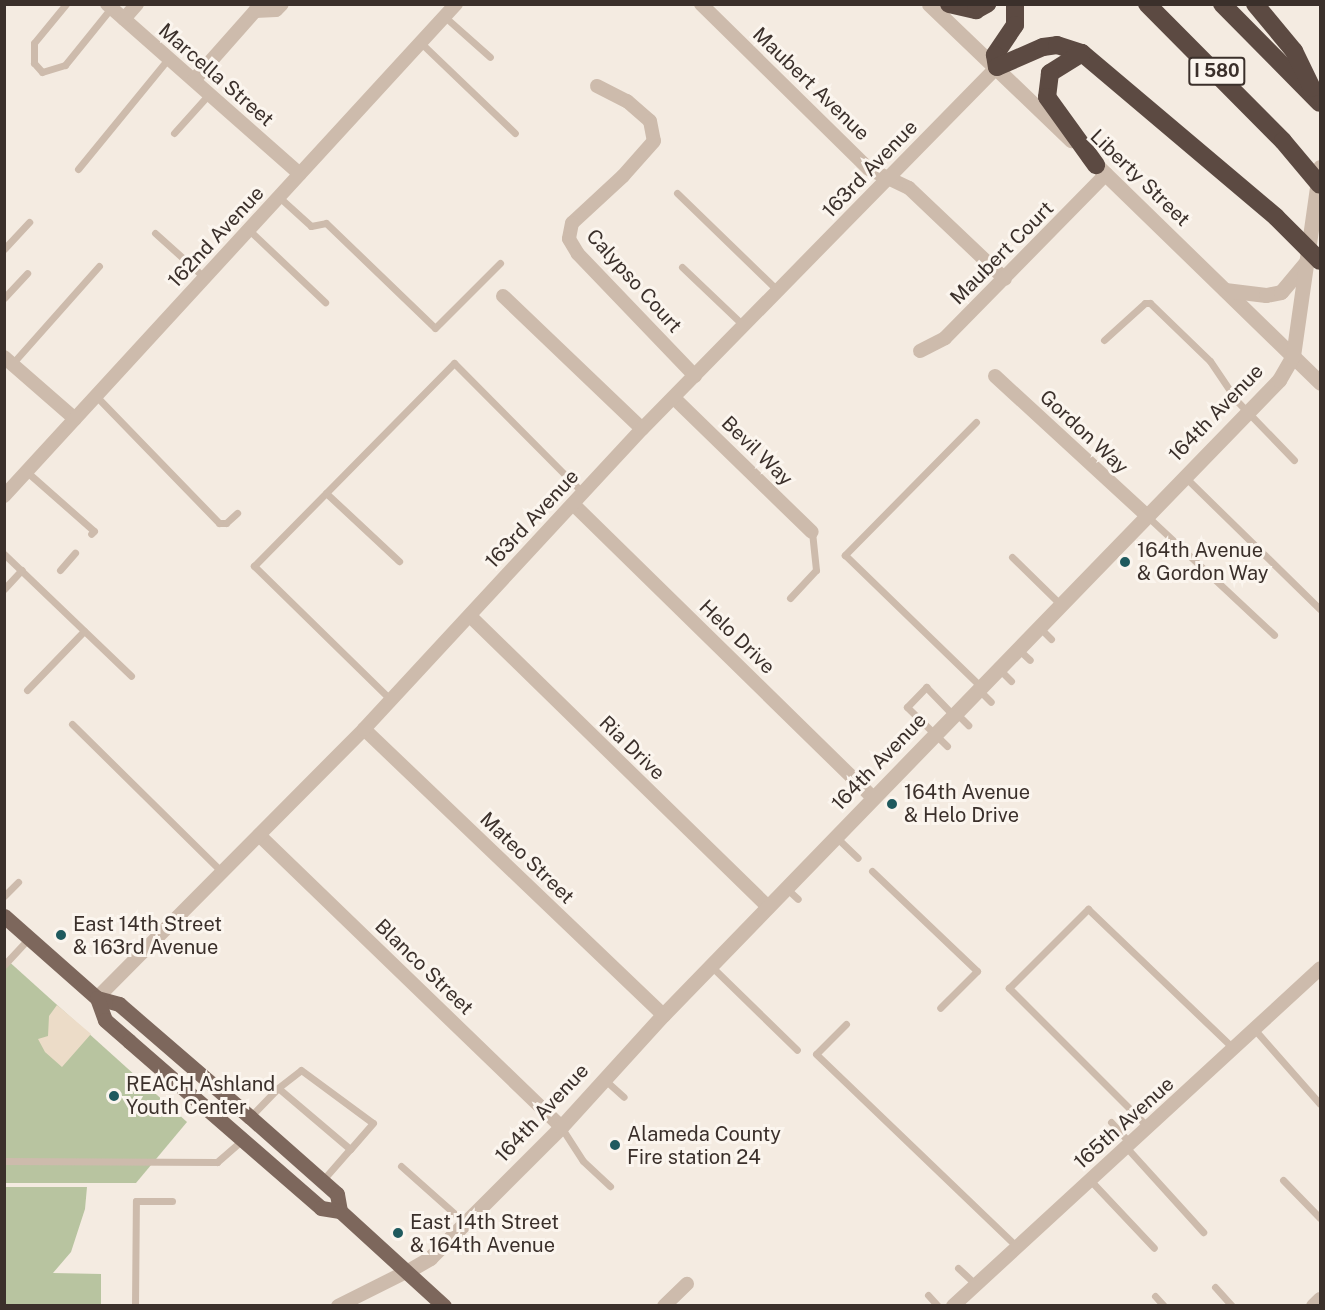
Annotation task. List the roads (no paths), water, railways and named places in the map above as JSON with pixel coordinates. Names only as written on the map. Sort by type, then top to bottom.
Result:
[{"type":"highway","points":[[949,4],[976,10],[987,4]]},
{"type":"highway","points":[[1015,4],[1015,24],[995,55],[997,67],[1043,47],[1057,45],[1082,52],[1276,217],[1313,261]]},
{"type":"highway","name":"I 580","points":[[1147,4],[1283,141],[1320,185]]},
{"type":"highway","name":"I 580","points":[[1222,4],[1319,102]]},
{"type":"highway","points":[[1256,4],[1294,51],[1319,102]]},
{"type":"highway","points":[[1082,52],[1050,72],[1047,97],[1101,170]]},
{"type":"main road","points":[[4,916],[97,998],[119,1004],[322,1180],[337,1194],[340,1211]]},
{"type":"main road","points":[[97,998],[105,1020],[321,1208],[340,1211],[444,1305]]},
{"type":"street","points":[[123,19],[137,4]]},
{"type":"street","points":[[194,80],[255,11],[276,10],[282,4]]},
{"type":"street","name":"162nd Avenue","points":[[4,496],[456,4]]},
{"type":"street","name":"Maubert Avenue","points":[[701,4],[869,169],[909,188],[1005,279]]},
{"type":"street","name":"Liberty Street","points":[[929,4],[997,67],[1320,382]]},
{"type":"street","name":"Marcella Street","points":[[109,6],[300,174]]},
{"type":"street","name":"163rd Avenue","points":[[97,998],[364,729],[642,429],[997,67]]},
{"type":"street","name":"Calypso Court","points":[[597,86],[627,100],[650,121],[654,141],[623,176],[572,223],[569,239],[578,254],[695,376]]},
{"type":"street","name":"164th Avenue","points":[[338,1305],[430,1258],[465,1224],[561,1127],[603,1078],[663,1015],[1279,380],[1293,356],[1313,261],[1320,167]]},
{"type":"street","name":"Maubert Court","points":[[920,351],[945,338],[1005,279],[1101,170]]},
{"type":"street","points":[[1225,290],[1266,296],[1281,291],[1313,261]]},
{"type":"street","points":[[503,296],[642,429]]},
{"type":"street","points":[[8,360],[75,419]]},
{"type":"street","name":"Gordon Way","points":[[995,376],[1147,516]]},
{"type":"street","name":"Bevil Way","points":[[674,398],[812,532]]},
{"type":"street","name":"Helo Drive","points":[[573,504],[873,798]]},
{"type":"street","name":"Ria Drive","points":[[470,616],[768,907]]},
{"type":"street","name":"Mateo Street","points":[[364,729],[663,1015]]},
{"type":"street","name":"Blanco Street","points":[[259,835],[561,1127]]},
{"type":"street","name":"165th Avenue","points":[[953,1305],[1256,1030],[1320,968]]},
{"type":"street","points":[[664,1305],[687,1284]]},
{"type":"street","points":[[1313,1305],[1320,1299]]},
{"type":"lane","points":[[66,4],[34,43],[34,63],[42,72],[65,65],[109,6]]},
{"type":"lane","points":[[445,17],[490,57]]},
{"type":"lane","points":[[421,43],[515,133]]},
{"type":"lane","points":[[78,169],[169,58]]},
{"type":"lane","points":[[174,133],[209,94]]},
{"type":"lane","points":[[677,193],[778,291]]},
{"type":"lane","points":[[279,197],[311,226],[326,223],[435,328],[500,263]]},
{"type":"lane","points":[[4,249],[28,222]]},
{"type":"lane","points":[[249,230],[325,302]]},
{"type":"lane","points":[[155,232],[205,278]]},
{"type":"lane","points":[[8,360],[99,266]]},
{"type":"lane","points":[[682,267],[744,326]]},
{"type":"lane","points":[[4,298],[27,273]]},
{"type":"lane","points":[[1104,340],[1145,303],[1150,303],[1210,361],[1217,377],[1247,412],[1294,460]]},
{"type":"lane","points":[[391,700],[254,566],[454,363],[583,493]]},
{"type":"lane","points":[[96,396],[219,523],[226,523],[237,513]]},
{"type":"lane","points":[[976,422],[845,555],[980,688],[991,702]]},
{"type":"lane","points":[[27,471],[94,531],[91,534]]},
{"type":"lane","points":[[1185,477],[1320,609]]},
{"type":"lane","points":[[326,493],[399,561]]},
{"type":"lane","points":[[1147,516],[1274,635]]},
{"type":"lane","points":[[790,598],[816,570],[812,532]]},
{"type":"lane","points":[[60,570],[75,553]]},
{"type":"lane","points":[[4,554],[131,676]]},
{"type":"lane","points":[[1012,557],[1061,605]]},
{"type":"lane","points":[[4,589],[22,570]]},
{"type":"lane","points":[[1039,627],[1051,639]]},
{"type":"lane","points":[[27,690],[84,631]]},
{"type":"lane","points":[[1018,649],[1030,660]]},
{"type":"lane","points":[[999,669],[1011,681]]},
{"type":"lane","points":[[947,746],[907,707],[926,687],[968,724]]},
{"type":"lane","points":[[72,724],[222,872]]},
{"type":"lane","points":[[836,837],[858,858]]},
{"type":"lane","points":[[872,871],[977,971],[940,1008]]},
{"type":"lane","points":[[4,896],[18,882]]},
{"type":"lane","points":[[786,888],[798,899]]},
{"type":"lane","points":[[1149,1127],[1009,988],[1088,909],[1234,1049]]},
{"type":"lane","points":[[4,965],[29,938]]},
{"type":"lane","points":[[711,966],[797,1050]]},
{"type":"lane","points":[[846,1024],[816,1054],[1016,1246]]},
{"type":"lane","points":[[1256,1030],[1320,1104]]},
{"type":"lane","points":[[250,1117],[278,1088],[301,1070],[373,1123],[322,1180]]},
{"type":"lane","points":[[603,1078],[624,1097]]},
{"type":"lane","points":[[278,1088],[350,1149]]},
{"type":"lane","points":[[1110,1122],[1203,1232]]},
{"type":"lane","points":[[561,1127],[583,1161],[610,1186]]},
{"type":"lane","points":[[4,1161],[217,1162],[243,1140]]},
{"type":"lane","points":[[401,1166],[465,1224]]},
{"type":"lane","points":[[1090,1180],[1154,1248]]},
{"type":"lane","points":[[1283,1180],[1320,1218]]},
{"type":"lane","points":[[135,1305],[136,1201],[172,1201]]},
{"type":"lane","points":[[958,1268],[975,1285]]},
{"type":"lane","points":[[1215,1287],[1232,1305]]},
{"type":"lane","points":[[928,1295],[938,1305]]},
{"type":"lane","points":[[1155,1296],[1164,1305]]},
{"type":"place","name":"164th Avenue & Gordon Way","points":[[1125,562]]},
{"type":"place","name":"164th Avenue & Helo Drive","points":[[892,804]]},
{"type":"place","name":"East 14th Street & 163rd Avenue","points":[[61,935]]},
{"type":"place","name":"REACH Ashland Youth Center","points":[[114,1096]]},
{"type":"place","name":"Alameda County Fire station 24","points":[[615,1145]]},
{"type":"place","name":"East 14th Street & 164th Avenue","points":[[398,1233]]}]
